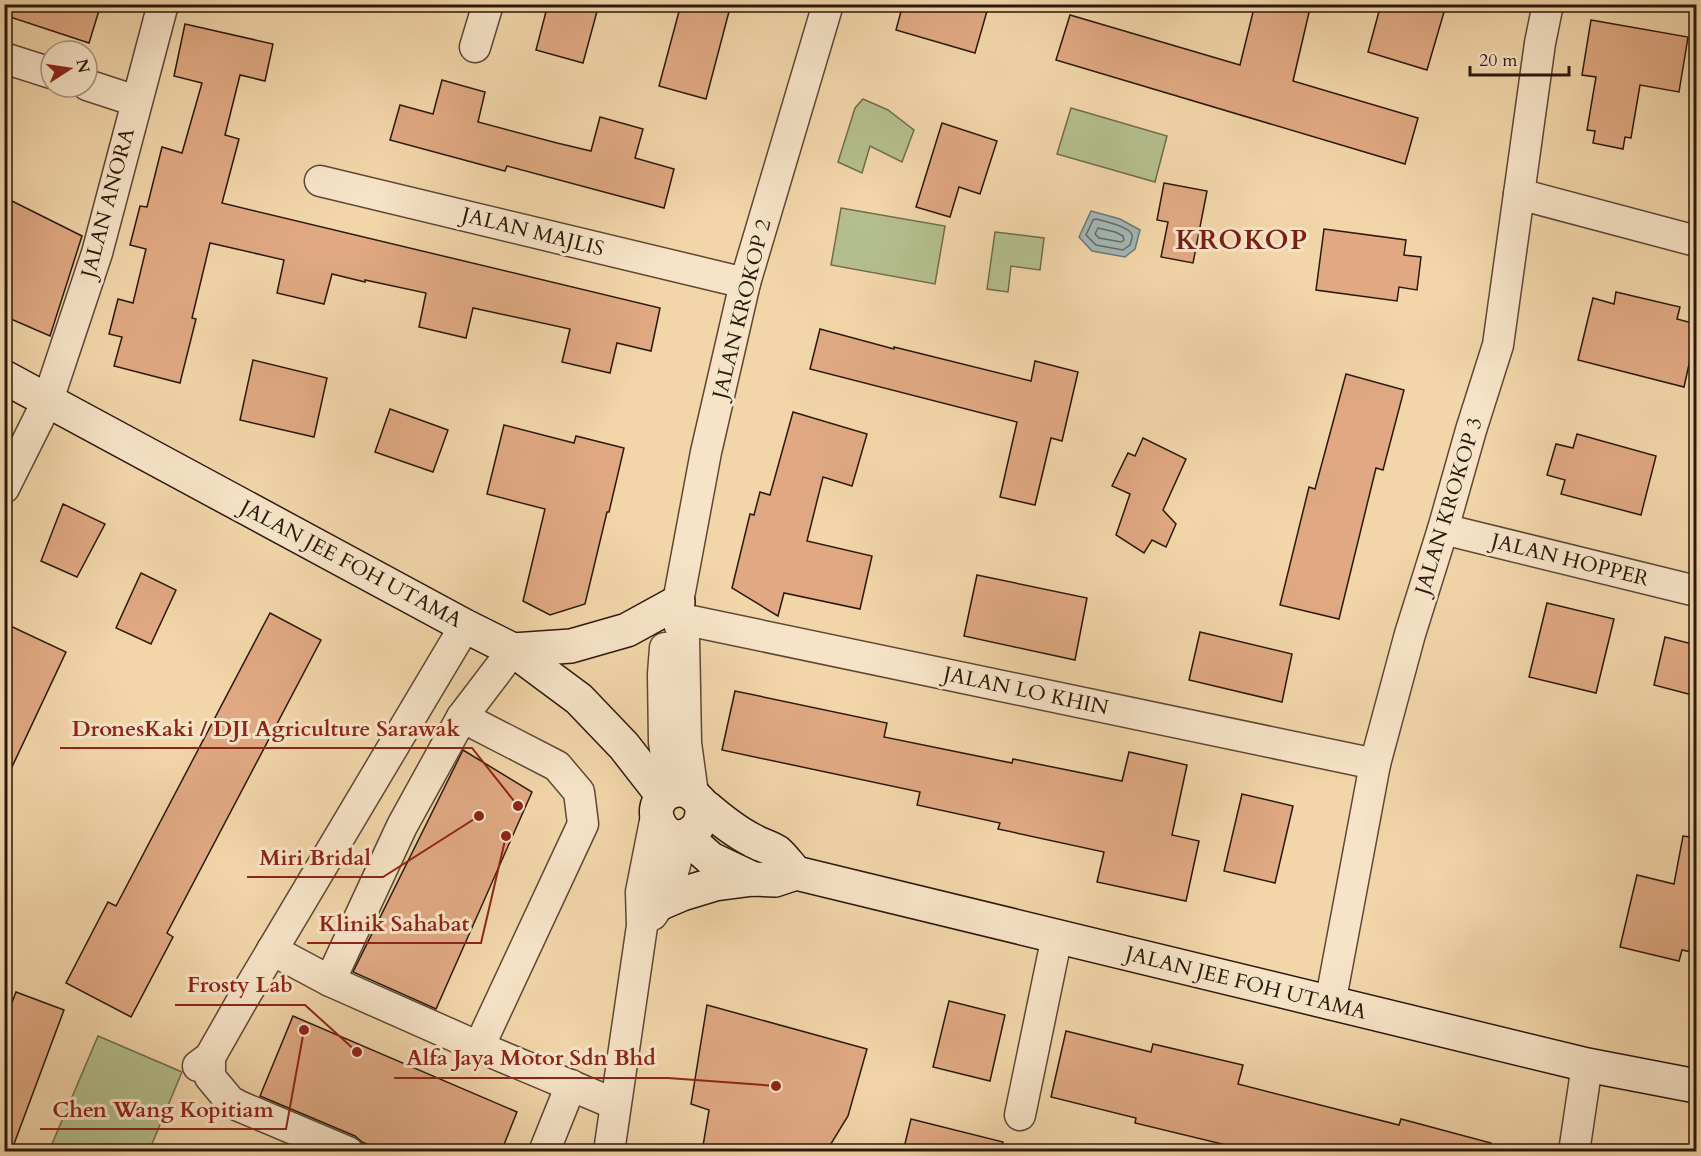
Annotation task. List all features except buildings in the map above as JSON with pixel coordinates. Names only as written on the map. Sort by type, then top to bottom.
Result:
[{"type":"street","name":"JALAN ANORA","points":[[4,488],[48,400],[97,253],[163,4]]},
{"type":"street","points":[[475,47],[488,4]]},
{"type":"street","name":"JALAN KROKOP 2","points":[[609,1152],[615,1104],[652,915],[676,868],[679,810],[664,742],[663,674],[666,635],[678,610],[706,452],[745,283],[828,4]]},
{"type":"street","name":"JALAN KROKOP 3","points":[[1330,1004],[1375,764],[1410,634],[1498,345],[1540,43],[1548,4]]},
{"type":"street","points":[[4,58],[39,69]]},
{"type":"street","points":[[99,89],[136,101]]},
{"type":"street","name":"JALAN MAJLIS","points":[[320,181],[745,283]]},
{"type":"street","points":[[1519,194],[1696,241]]},
{"type":"street","name":"JALAN JEE FOH UTAMA","points":[[4,377],[513,650],[579,699],[624,746],[679,810]]},
{"type":"street","name":"JALAN HOPPER","points":[[1443,529],[1696,591]]},
{"type":"street","points":[[330,981],[402,826],[462,717],[513,650],[571,646],[627,630],[678,610]]},
{"type":"street","name":"JALAN LO KHIN","points":[[678,610],[1375,764]]},
{"type":"street","points":[[348,1152],[230,1101],[210,1077],[204,1061],[465,626]]},
{"type":"street","points":[[462,717],[557,766],[579,792],[583,824],[479,1047]]},
{"type":"street","points":[[362,799],[402,826]]},
{"type":"street","points":[[652,915],[682,894],[715,884],[753,879],[775,880],[796,873],[777,852],[751,840],[726,824],[679,810]]},
{"type":"street","points":[[679,810],[711,859],[753,879]]},
{"type":"street","name":"JALAN JEE FOH UTAMA","points":[[796,873],[1587,1065],[1696,1086]]},
{"type":"street","points":[[1020,1115],[1057,936]]},
{"type":"street","points":[[272,950],[330,981],[615,1104]]},
{"type":"street","points":[[1574,1152],[1587,1065]]},
{"type":"street","points":[[544,1152],[571,1085]]},
{"type":"green space","points":[[863,99],[888,110],[914,130],[902,162],[870,146],[862,173],[838,162],[855,108]]},
{"type":"green space","points":[[1071,108],[1167,136],[1155,182],[1057,154]]},
{"type":"green space","points":[[841,208],[945,226],[935,284],[831,265]]},
{"type":"green space","points":[[995,232],[1044,238],[1040,270],[1011,266],[1008,292],[987,289]]},
{"type":"green space","points":[[98,1036],[182,1072],[149,1151],[49,1151]]},
{"type":"water","points":[[1091,211],[1120,219],[1140,230],[1135,249],[1125,257],[1092,251],[1079,237]]},
{"type":"place","name":"DronesKaki / DJI Agriculture Sarawak","points":[[518,806]]},
{"type":"place","name":"Miri Bridal","points":[[479,816]]},
{"type":"place","name":"Klinik Sahabat","points":[[506,836]]},
{"type":"place","name":"Chen Wang Kopitiam","points":[[304,1030]]},
{"type":"place","name":"Frosty Lab","points":[[357,1052]]},
{"type":"place","name":"Alfa Jaya Motor Sdn Bhd","points":[[776,1086]]},
{"type":"district","name":"KROKOP","points":[[1242,240]]}]
